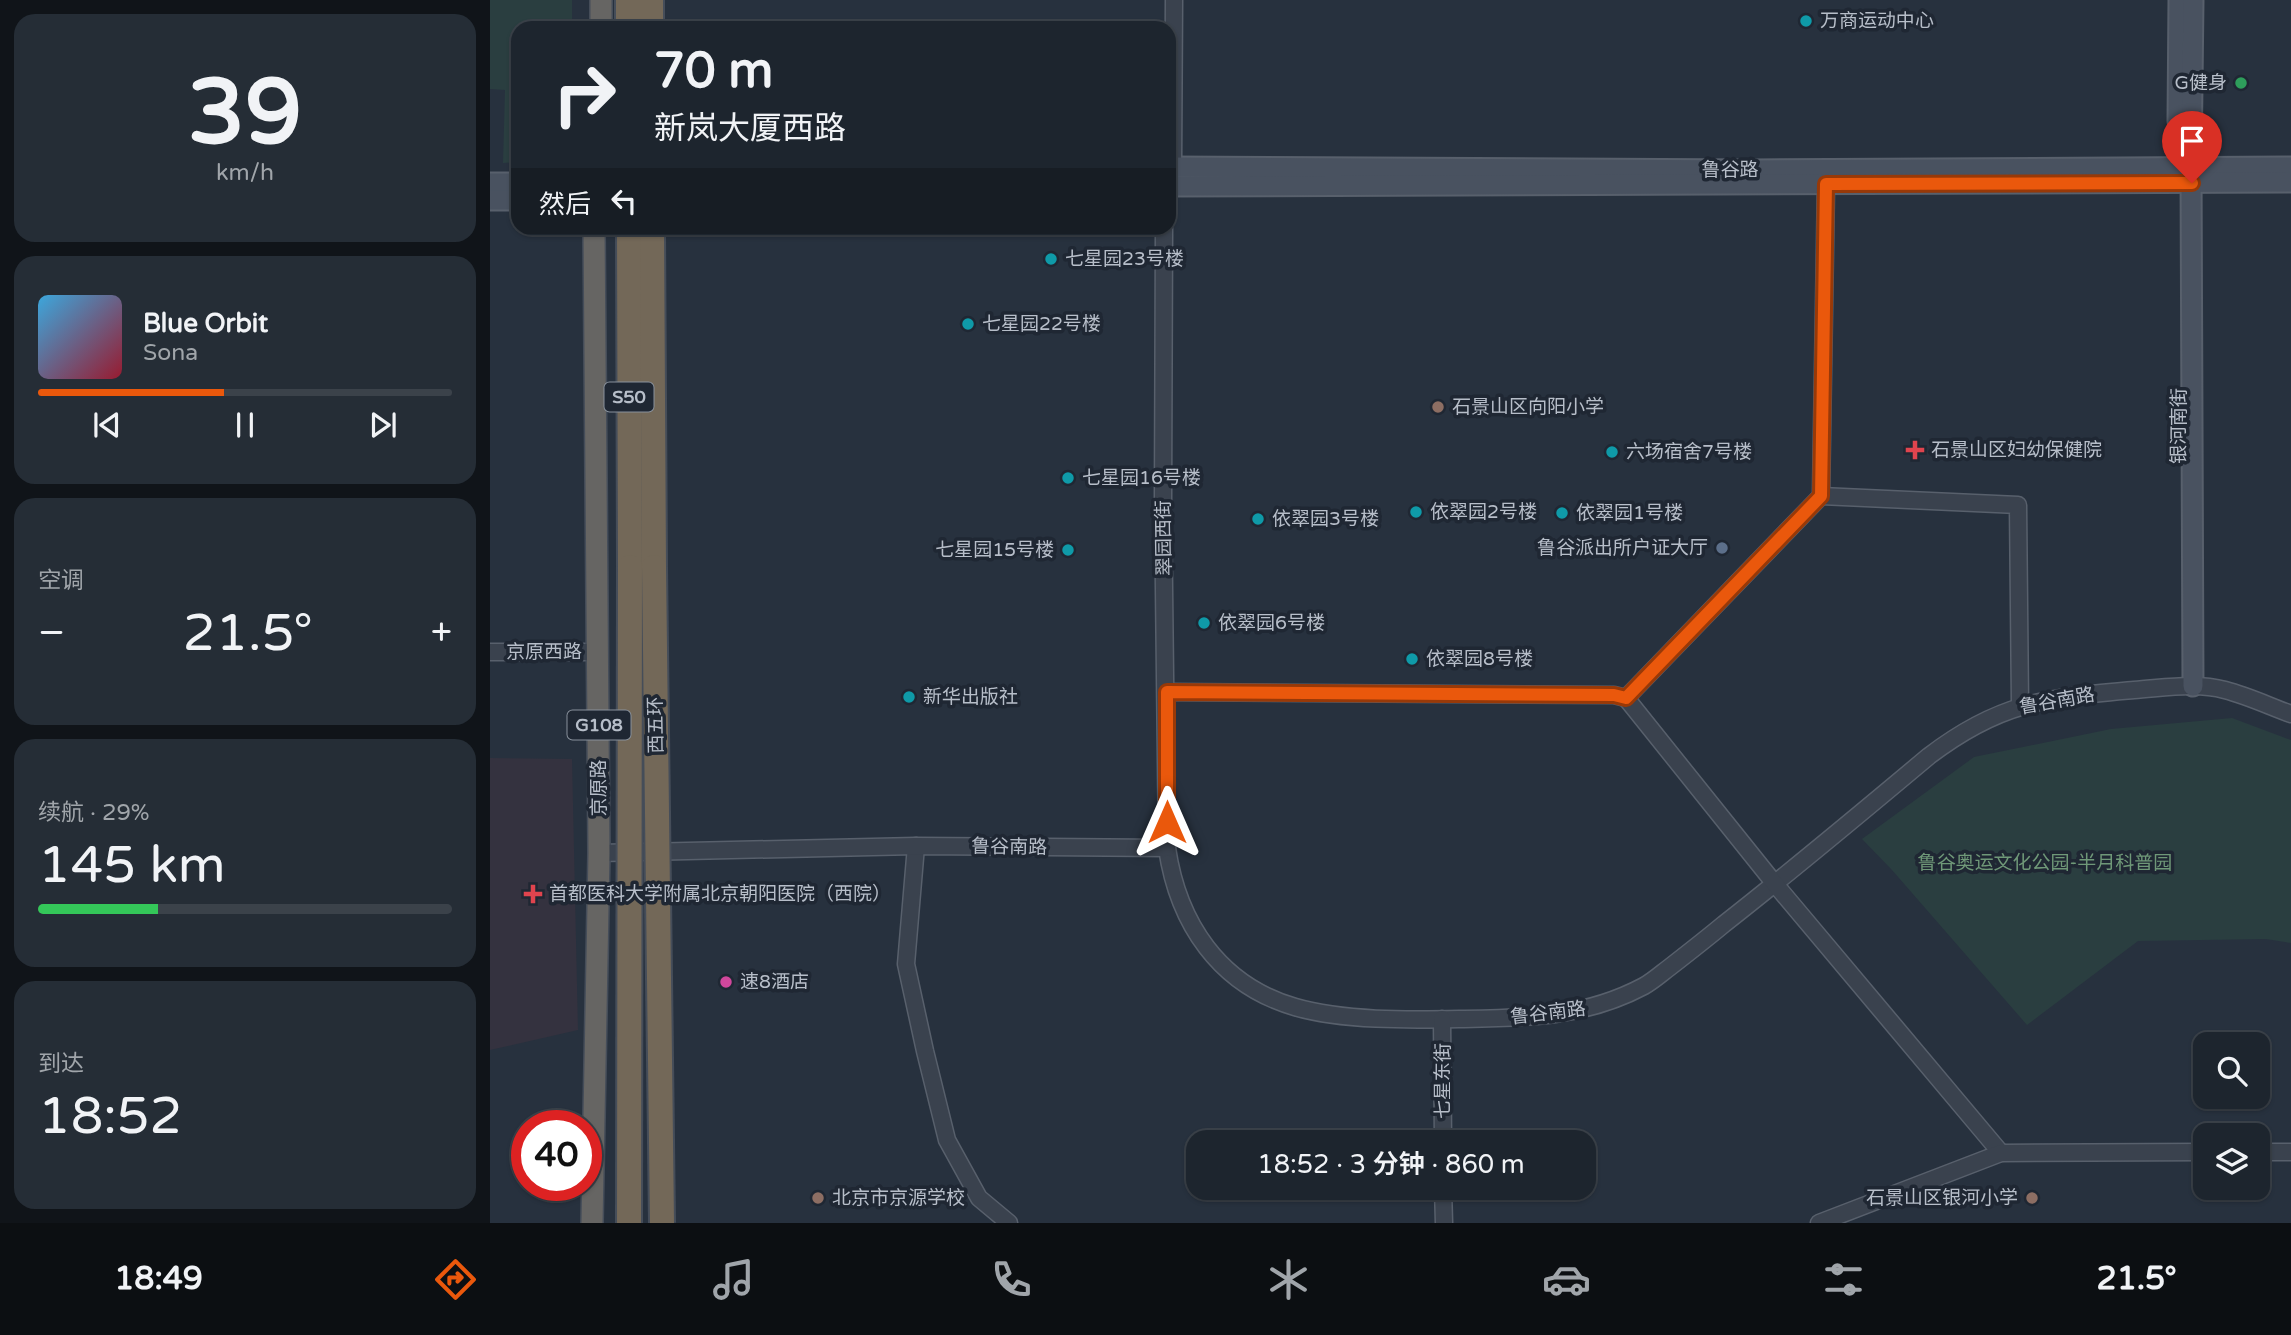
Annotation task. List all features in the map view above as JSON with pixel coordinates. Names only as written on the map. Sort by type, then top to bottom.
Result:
[{"type":"highway","points":[[587,0],[587,21]]},
{"type":"highway","points":[[601,0],[601,21]]},
{"type":"highway","points":[[628,0],[628,21]]},
{"type":"highway","points":[[651,0],[651,21]]},
{"type":"highway","name":"京原路","points":[[592,1223],[599,853],[594,235]]},
{"type":"highway","name":"西五环","points":[[629,235],[629,1223]]},
{"type":"highway","name":"西五环","points":[[652,235],[662,1223]]},
{"type":"main road","points":[[2179,0],[2185,175]]},
{"type":"main road","points":[[2185,175],[2193,0]]},
{"type":"main road","name":"鲁谷路","points":[[1176,174],[1826,184],[2185,175],[2291,167]]},
{"type":"main road","name":"鲁谷路","points":[[1176,174],[1754,170],[2185,175],[2291,182]]},
{"type":"main road","name":"银河南街","points":[[2185,175],[2186,686]]},
{"type":"main road","points":[[490,183],[511,183]]},
{"type":"main road","points":[[490,200],[511,200]]},
{"type":"street","points":[[1174,0],[1174,21]]},
{"type":"street","points":[[1626,698],[1821,496],[1826,184]]},
{"type":"street","name":"翠园西街","points":[[1164,235],[1163,502],[1167,848]]},
{"type":"street","points":[[1821,496],[2018,505],[2020,705]]},
{"type":"street","name":"京原西路","points":[[490,652],[598,652]]},
{"type":"street","name":"鲁谷南路","points":[[599,853],[916,846],[1167,848],[1171,877],[1195,933],[1235,977],[1264,995],[1294,1007],[1335,1016],[1442,1019],[1560,1015],[1601,1005],[1647,985],[1952,738],[1975,724],[2020,705],[2063,697],[2186,686],[2225,690],[2291,714]]},
{"type":"street","points":[[1167,692],[1614,695],[1626,698],[1775,884],[2001,1153]]},
{"type":"street","points":[[916,846],[906,964],[928,1064],[947,1140],[979,1198],[1009,1223]]},
{"type":"street","name":"七星东街","points":[[1442,1019],[1443,1130]]},
{"type":"street","points":[[1819,1223],[2001,1153],[2193,1152]]},
{"type":"street","points":[[2270,1152],[2291,1152]]},
{"type":"street","points":[[1443,1200],[1444,1223]]},
{"type":"shaded area","name":"首都医科大学附属北京朝阳医院（西院）","points":[[490,758],[572,759],[578,1030],[490,1050]]},
{"type":"green space","points":[[490,0],[572,0],[572,21],[511,21],[511,162],[503,163],[505,90],[490,89]]},
{"type":"green space","name":"鲁谷奥运文化公园-半月科普园","points":[[2232,718],[2291,740],[2291,943],[2266,939],[2138,941],[2027,1025],[1862,839],[1974,757],[2111,729]]},
{"type":"place","name":"万商运动中心","points":[[1806,21]]},
{"type":"place","name":"G健身","points":[[2241,83]]},
{"type":"place","name":"七星园23号楼","points":[[1051,259]]},
{"type":"place","name":"七星园22号楼","points":[[968,324]]},
{"type":"place","name":"石景山区向阳小学","points":[[1438,407]]},
{"type":"place","name":"石景山区妇幼保健院","points":[[1915,450]]},
{"type":"place","name":"六场宿舍7号楼","points":[[1612,452]]},
{"type":"place","name":"七星园16号楼","points":[[1068,478]]},
{"type":"place","name":"依翠园2号楼","points":[[1416,512]]},
{"type":"place","name":"依翠园1号楼","points":[[1562,513]]},
{"type":"place","name":"依翠园3号楼","points":[[1258,519]]},
{"type":"place","name":"鲁谷派出所户证大厅","points":[[1722,548]]},
{"type":"place","name":"七星园15号楼","points":[[1068,550]]},
{"type":"place","name":"依翠园6号楼","points":[[1204,623]]},
{"type":"place","name":"依翠园8号楼","points":[[1412,659]]},
{"type":"place","name":"新华出版社","points":[[909,697]]},
{"type":"place","name":"首都医科大学附属北京朝阳医院（西院）","points":[[533,894]]},
{"type":"place","name":"速8酒店","points":[[726,982]]},
{"type":"place","name":"北京市京源学校","points":[[818,1198]]},
{"type":"place","name":"石景山区银河小学","points":[[2032,1198]]},
{"type":"route","points":[[1167,822],[1167,692],[1614,695],[1626,698],[1821,496],[1826,184],[2192,183]]}]
